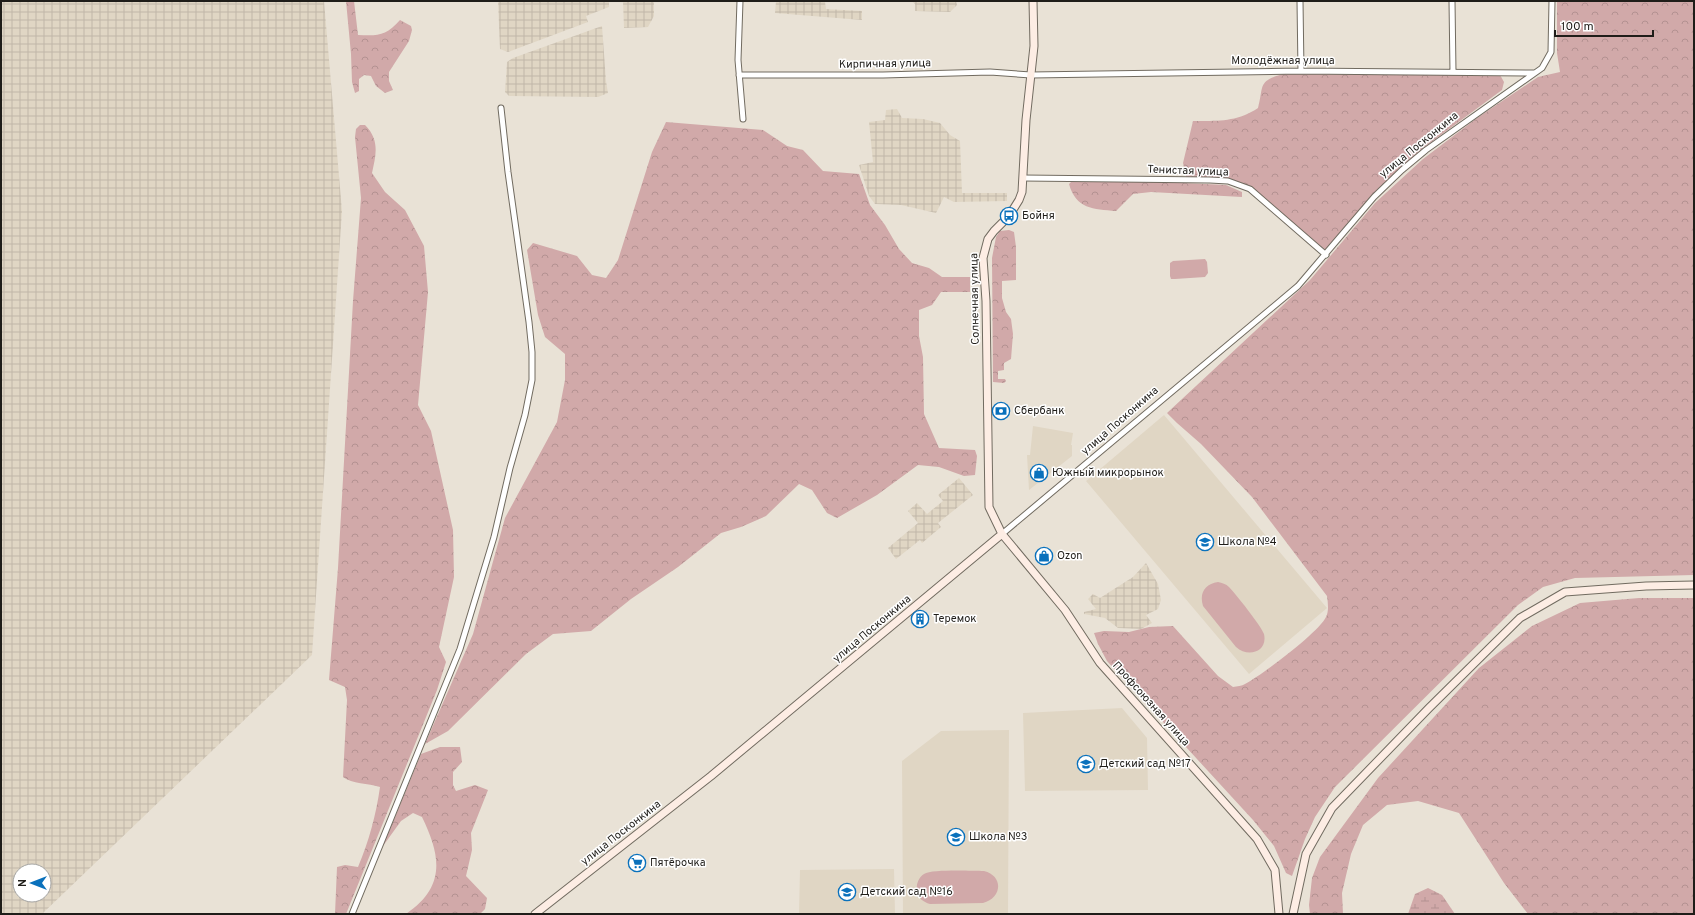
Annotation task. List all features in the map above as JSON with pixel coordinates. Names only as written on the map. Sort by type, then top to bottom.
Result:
[{"type":"street","points":[[740,1],[738,60],[743,119]]},
{"type":"street","name":"Солнечная улица","points":[[1002,534],[989,507],[986,301],[983,258],[986,244],[991,235],[1009,216],[1019,200],[1023,178],[1026,120],[1034,37],[1033,1]]},
{"type":"street","points":[[1300,1],[1301,71]]},
{"type":"street","points":[[1452,1],[1453,72]]},
{"type":"street","name":"улица Посконкина","points":[[535,914],[711,776],[858,656],[1298,286],[1326,256],[1374,197],[1402,170],[1426,150],[1546,63],[1551,52],[1552,1]]},
{"type":"street","name":"Молодёжная улица","points":[[1031,75],[1301,71],[1534,73]]},
{"type":"street","name":"Кирпичная улица","points":[[739,75],[883,75],[990,72],[1031,75]]},
{"type":"street","points":[[352,914],[460,649],[494,537],[510,468],[525,415],[532,380],[532,352],[529,322],[508,172],[501,108]]},
{"type":"street","name":"Тенистая улица","points":[[1023,178],[1210,180],[1238,183],[1250,189],[1326,256]]},
{"type":"street","name":"Профсоюзная улица","points":[[1002,534],[1070,617],[1084,641],[1100,663],[1256,839],[1275,870],[1279,914]]},
{"type":"street","points":[[1293,914],[1306,854],[1332,808],[1429,708],[1520,618],[1566,592],[1646,586],[1694,585]]},
{"type":"shaded area","points":[[1,1],[324,1],[342,211],[312,655],[42,914],[1,914]]},
{"type":"shaded area","points":[[498,1],[609,1],[609,7],[586,16],[588,22],[508,52],[500,49]]},
{"type":"shaded area","points":[[623,1],[654,1],[654,16],[648,27],[624,28]]},
{"type":"shaded area","points":[[776,1],[825,2],[826,9],[862,11],[862,20],[775,13]]},
{"type":"shaded area","points":[[912,1],[956,1],[957,5],[950,12],[915,11],[915,4]]},
{"type":"shaded area","points":[[602,26],[608,93],[598,97],[509,96],[505,92],[507,62],[513,58]]},
{"type":"shaded area","points":[[897,109],[902,118],[923,119],[940,123],[950,135],[960,141],[962,193],[1007,193],[1007,201],[954,202],[944,197],[936,213],[901,205],[875,204],[869,196],[859,165],[873,162],[869,122],[885,120],[886,110]]},
{"type":"shaded area","name":"Школа №4","points":[[1164,415],[1327,608],[1249,674],[1086,481]]},
{"type":"shaded area","name":"Южный микрорынок","points":[[1033,426],[1073,433],[1071,445],[1072,456],[1029,490],[1027,455],[1030,455]]},
{"type":"shaded area","points":[[959,478],[973,495],[938,523],[941,527],[922,543],[920,540],[896,559],[888,548],[918,523],[908,511],[917,503],[927,514],[943,501],[938,495]]},
{"type":"shaded area","points":[[1146,563],[1158,584],[1161,600],[1158,609],[1146,615],[1152,623],[1141,629],[1118,628],[1105,618],[1084,614],[1084,612],[1096,609],[1088,599],[1093,594],[1100,598],[1133,577]]},
{"type":"shaded area","name":"Детский сад №17","points":[[1122,708],[1147,738],[1148,790],[1025,791],[1023,713]]},
{"type":"shaded area","name":"Школа №3","points":[[1009,730],[1008,913],[903,914],[902,761],[941,731]]},
{"type":"shaded area","name":"Детский сад №16","points":[[894,869],[895,914],[799,914],[800,870]]},
{"type":"green space","points":[[346,1],[354,1],[358,35],[381,34],[386,32],[400,20],[411,26],[412,30],[409,41],[389,72],[389,81],[393,90],[385,93],[376,86],[371,76],[364,75],[359,79],[359,91],[355,93],[352,82]]},
{"type":"green space","points":[[1557,1],[1694,1],[1694,575],[1575,578],[1543,587],[1518,605],[1335,787],[1315,817],[1305,839],[1292,876],[1286,873],[1274,846],[1253,820],[1107,661],[1094,633],[1104,631],[1129,632],[1149,627],[1173,626],[1218,676],[1233,687],[1244,685],[1263,672],[1302,643],[1321,624],[1328,612],[1327,596],[1252,497],[1201,444],[1167,413],[1310,280],[1375,203],[1423,159],[1477,118],[1538,77],[1560,72],[1557,53]]},
{"type":"green space","points":[[1283,74],[1500,75],[1504,82],[1502,90],[1422,149],[1401,167],[1378,189],[1323,253],[1250,189],[1238,183],[1187,180],[1183,163],[1193,121],[1227,120],[1250,113],[1258,108],[1265,82]]},
{"type":"green space","points":[[666,122],[763,130],[787,146],[803,150],[823,171],[859,174],[870,205],[885,225],[899,249],[912,263],[929,268],[942,277],[970,277],[970,292],[941,292],[932,305],[919,310],[919,336],[923,357],[924,414],[939,448],[975,450],[977,456],[975,475],[964,476],[939,467],[918,465],[877,495],[837,518],[827,513],[812,490],[799,484],[766,516],[741,527],[721,533],[678,567],[631,599],[591,631],[553,634],[526,654],[448,731],[425,744],[473,634],[505,518],[557,422],[565,380],[565,354],[545,337],[538,315],[527,250],[533,243],[577,256],[592,275],[606,278],[618,260],[652,152]]},
{"type":"green space","points":[[360,125],[365,125],[373,136],[375,142],[375,160],[372,173],[385,192],[405,210],[424,246],[428,292],[418,405],[431,431],[453,530],[454,577],[439,647],[446,662],[437,690],[346,914],[335,914],[337,867],[345,865],[358,867],[372,828],[380,787],[351,781],[343,777],[347,700],[345,687],[329,680],[338,568],[353,301],[361,198],[355,137],[356,129]]},
{"type":"green space","points":[[1072,181],[1163,182],[1226,185],[1242,192],[1242,197],[1151,192],[1133,194],[1116,211],[1093,208],[1081,203],[1072,192],[1069,184]]},
{"type":"green space","points":[[1009,230],[1014,232],[1016,247],[1016,280],[1002,281],[1002,298],[1006,312],[1011,319],[1013,334],[1011,359],[1004,363],[1004,370],[998,371],[998,379],[1005,379],[1006,381],[1004,383],[993,382],[992,258],[996,237],[1000,231]]},
{"type":"green space","points":[[1205,259],[1207,262],[1208,273],[1205,277],[1171,279],[1170,263],[1173,261]]},
{"type":"green space","points":[[1218,582],[1229,587],[1262,630],[1264,640],[1260,649],[1246,652],[1236,647],[1203,606],[1202,597],[1204,590],[1213,583]]},
{"type":"green space","points":[[1639,598],[1694,598],[1694,914],[1528,914],[1504,883],[1459,813],[1418,801],[1387,805],[1363,825],[1351,854],[1342,893],[1343,914],[1310,914],[1309,905],[1312,878],[1320,857],[1378,778],[1479,668],[1532,626],[1580,603]]},
{"type":"green space","points":[[440,747],[460,747],[462,762],[453,772],[453,785],[456,791],[475,785],[488,790],[471,833],[472,850],[466,876],[487,898],[485,909],[480,914],[406,914],[419,904],[428,893],[434,882],[436,870],[436,858],[433,845],[422,817],[413,813],[401,821],[383,846],[421,754]]},
{"type":"green space","points":[[984,871],[995,877],[998,887],[994,897],[983,903],[930,904],[918,896],[918,882],[924,874],[928,872]]},
{"type":"green space","points":[[1428,888],[1442,895],[1455,914],[1408,914],[1415,894]]},
{"type":"place","name":"Бойня","points":[[1009,216]]},
{"type":"place","name":"Сбербанк","points":[[1001,411]]},
{"type":"place","name":"Южный микрорынок","points":[[1039,473]]},
{"type":"place","name":"Школа №4","points":[[1205,542]]},
{"type":"place","name":"Ozon","points":[[1044,556]]},
{"type":"place","name":"Теремок","points":[[920,619]]},
{"type":"place","name":"Детский сад №17","points":[[1086,764]]},
{"type":"place","name":"Школа №3","points":[[956,837]]},
{"type":"place","name":"Пятёрочка","points":[[637,863]]},
{"type":"place","name":"Детский сад №16","points":[[847,892]]}]
